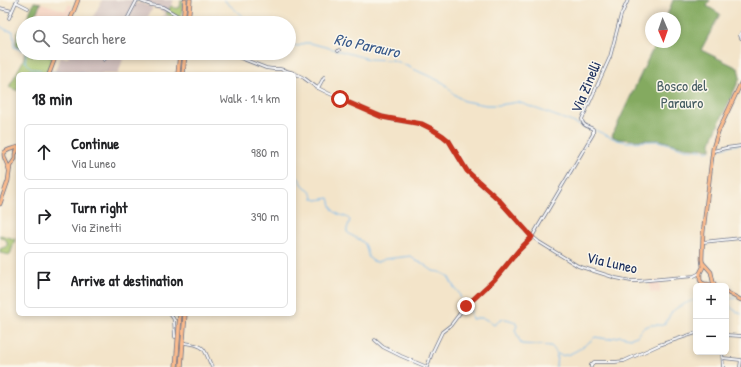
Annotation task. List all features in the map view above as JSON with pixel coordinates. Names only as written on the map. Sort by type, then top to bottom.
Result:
[{"type":"highway","points":[[184,16],[185,0]]},
{"type":"highway","points":[[189,16],[190,0]]},
{"type":"highway","points":[[178,72],[179,60]]},
{"type":"highway","points":[[183,72],[184,60]]},
{"type":"highway","points":[[176,367],[180,316]]},
{"type":"highway","points":[[181,367],[185,316]]},
{"type":"main road","points":[[72,16],[78,0]]},
{"type":"main road","points":[[50,72],[55,60]]},
{"type":"main road","points":[[701,282],[706,208],[715,140],[741,83]]},
{"type":"main road","points":[[0,204],[8,181],[9,171],[4,157],[5,152],[16,148]]},
{"type":"main road","points":[[9,171],[16,158],[14,152],[10,150]]},
{"type":"main road","points":[[6,161],[10,162],[16,158]]},
{"type":"main road","points":[[702,263],[711,272],[714,283]]},
{"type":"main road","points":[[701,272],[708,269]]},
{"type":"main road","points":[[710,283],[712,279]]},
{"type":"main road","points":[[729,294],[739,299]]},
{"type":"street","points":[[129,16],[138,0],[150,5],[163,7],[178,16]]},
{"type":"street","name":"Via Zinelli","points":[[532,236],[593,134],[593,129],[584,125],[582,123],[582,119],[610,57],[621,15],[628,0]]},
{"type":"street","points":[[9,18],[16,1],[28,8]]},
{"type":"street","points":[[0,8],[12,11]]},
{"type":"street","points":[[741,33],[741,38]]},
{"type":"street","name":"Via Luneo","points":[[246,60],[266,68],[280,69],[288,72]]},
{"type":"street","name":"Via Luneo","points":[[296,75],[340,99],[382,117],[422,124],[443,136],[449,141],[467,171],[498,199],[532,236],[539,242],[578,266],[631,281],[694,276]]},
{"type":"street","points":[[318,88],[324,77]]},
{"type":"street","points":[[713,151],[741,146]]},
{"type":"street","points":[[1,152],[4,157]]},
{"type":"street","points":[[375,340],[383,347],[427,367],[441,333],[451,325],[466,306],[494,280],[532,236]]},
{"type":"street","points":[[703,242],[741,238]]},
{"type":"street","points":[[701,272],[694,276],[701,282]]},
{"type":"street","points":[[172,316],[174,320],[175,337]]},
{"type":"street","points":[[591,367],[594,362],[624,361],[659,345],[693,334]]},
{"type":"street","points":[[729,335],[741,336]]},
{"type":"street","points":[[185,343],[202,347],[212,367]]},
{"type":"street","points":[[722,355],[723,367]]},
{"type":"street","points":[[723,358],[741,360],[740,367]]},
{"type":"shaded area","points":[[102,0],[134,0],[138,4],[139,2],[153,8],[148,16],[94,16]]},
{"type":"shaded area","points":[[142,0],[174,0],[166,14]]},
{"type":"shaded area","points":[[41,3],[65,11],[69,4],[73,6],[69,16],[34,16]]},
{"type":"shaded area","points":[[59,60],[123,60],[119,72],[55,72]]},
{"type":"shaded area","points":[[660,281],[660,293],[650,292],[650,282]]},
{"type":"green space","points":[[181,0],[183,0],[182,16],[170,16],[166,14],[171,6],[176,8],[180,7]]},
{"type":"green space","name":"Bosco del Parauro","points":[[673,0],[710,0],[707,6],[720,14],[701,50],[738,68],[740,78],[714,134],[711,149],[685,147],[660,140],[618,139],[612,136],[653,48],[681,48],[681,12],[668,12]]},
{"type":"green space","points":[[34,2],[41,3],[34,16],[28,16]]},
{"type":"green space","points":[[52,60],[49,72],[32,72],[29,70],[30,72],[17,72],[23,61]]},
{"type":"green space","points":[[16,74],[16,90],[9,87]]},
{"type":"green space","points":[[0,235],[15,239],[10,255],[0,253],[0,249],[7,246],[7,241],[0,237]]},
{"type":"waterway","name":"Rio Parauro","points":[[224,0],[242,16]]},
{"type":"waterway","points":[[0,26],[6,30],[13,31],[14,47],[16,48]]},
{"type":"waterway","name":"Rio Parauro","points":[[296,46],[310,43],[369,59],[392,60],[444,83],[454,94],[464,101],[486,105],[499,105],[518,102],[591,129]]},
{"type":"waterway","points":[[25,60],[30,67],[34,69],[54,72]]},
{"type":"waterway","name":"Rio Parauro","points":[[595,130],[617,140],[627,142],[659,141],[684,149],[711,151]]},
{"type":"waterway","name":"Rio Parauro","points":[[720,148],[741,144]]},
{"type":"waterway","points":[[296,176],[311,192],[313,198],[317,200],[329,198],[333,210],[350,220],[347,232],[364,243],[369,258],[373,261],[377,262],[385,259],[411,256],[416,261],[422,263],[433,271],[440,272],[448,276],[459,293],[461,299],[470,310],[472,319],[483,318],[494,325],[503,319],[515,322],[517,326],[515,330],[521,344],[551,346],[560,355],[564,355],[584,346],[595,337],[608,339],[620,336],[631,338],[637,336],[641,329],[664,324],[676,308],[693,300]]},
{"type":"waterway","points":[[729,299],[736,298]]},
{"type":"waterway","points":[[729,304],[731,308],[741,314]]},
{"type":"waterway","points":[[556,367],[557,354]]},
{"type":"route","points":[[340,99],[382,117],[422,124],[438,132],[449,141],[467,171],[498,199],[532,237],[494,280],[466,306]]}]
